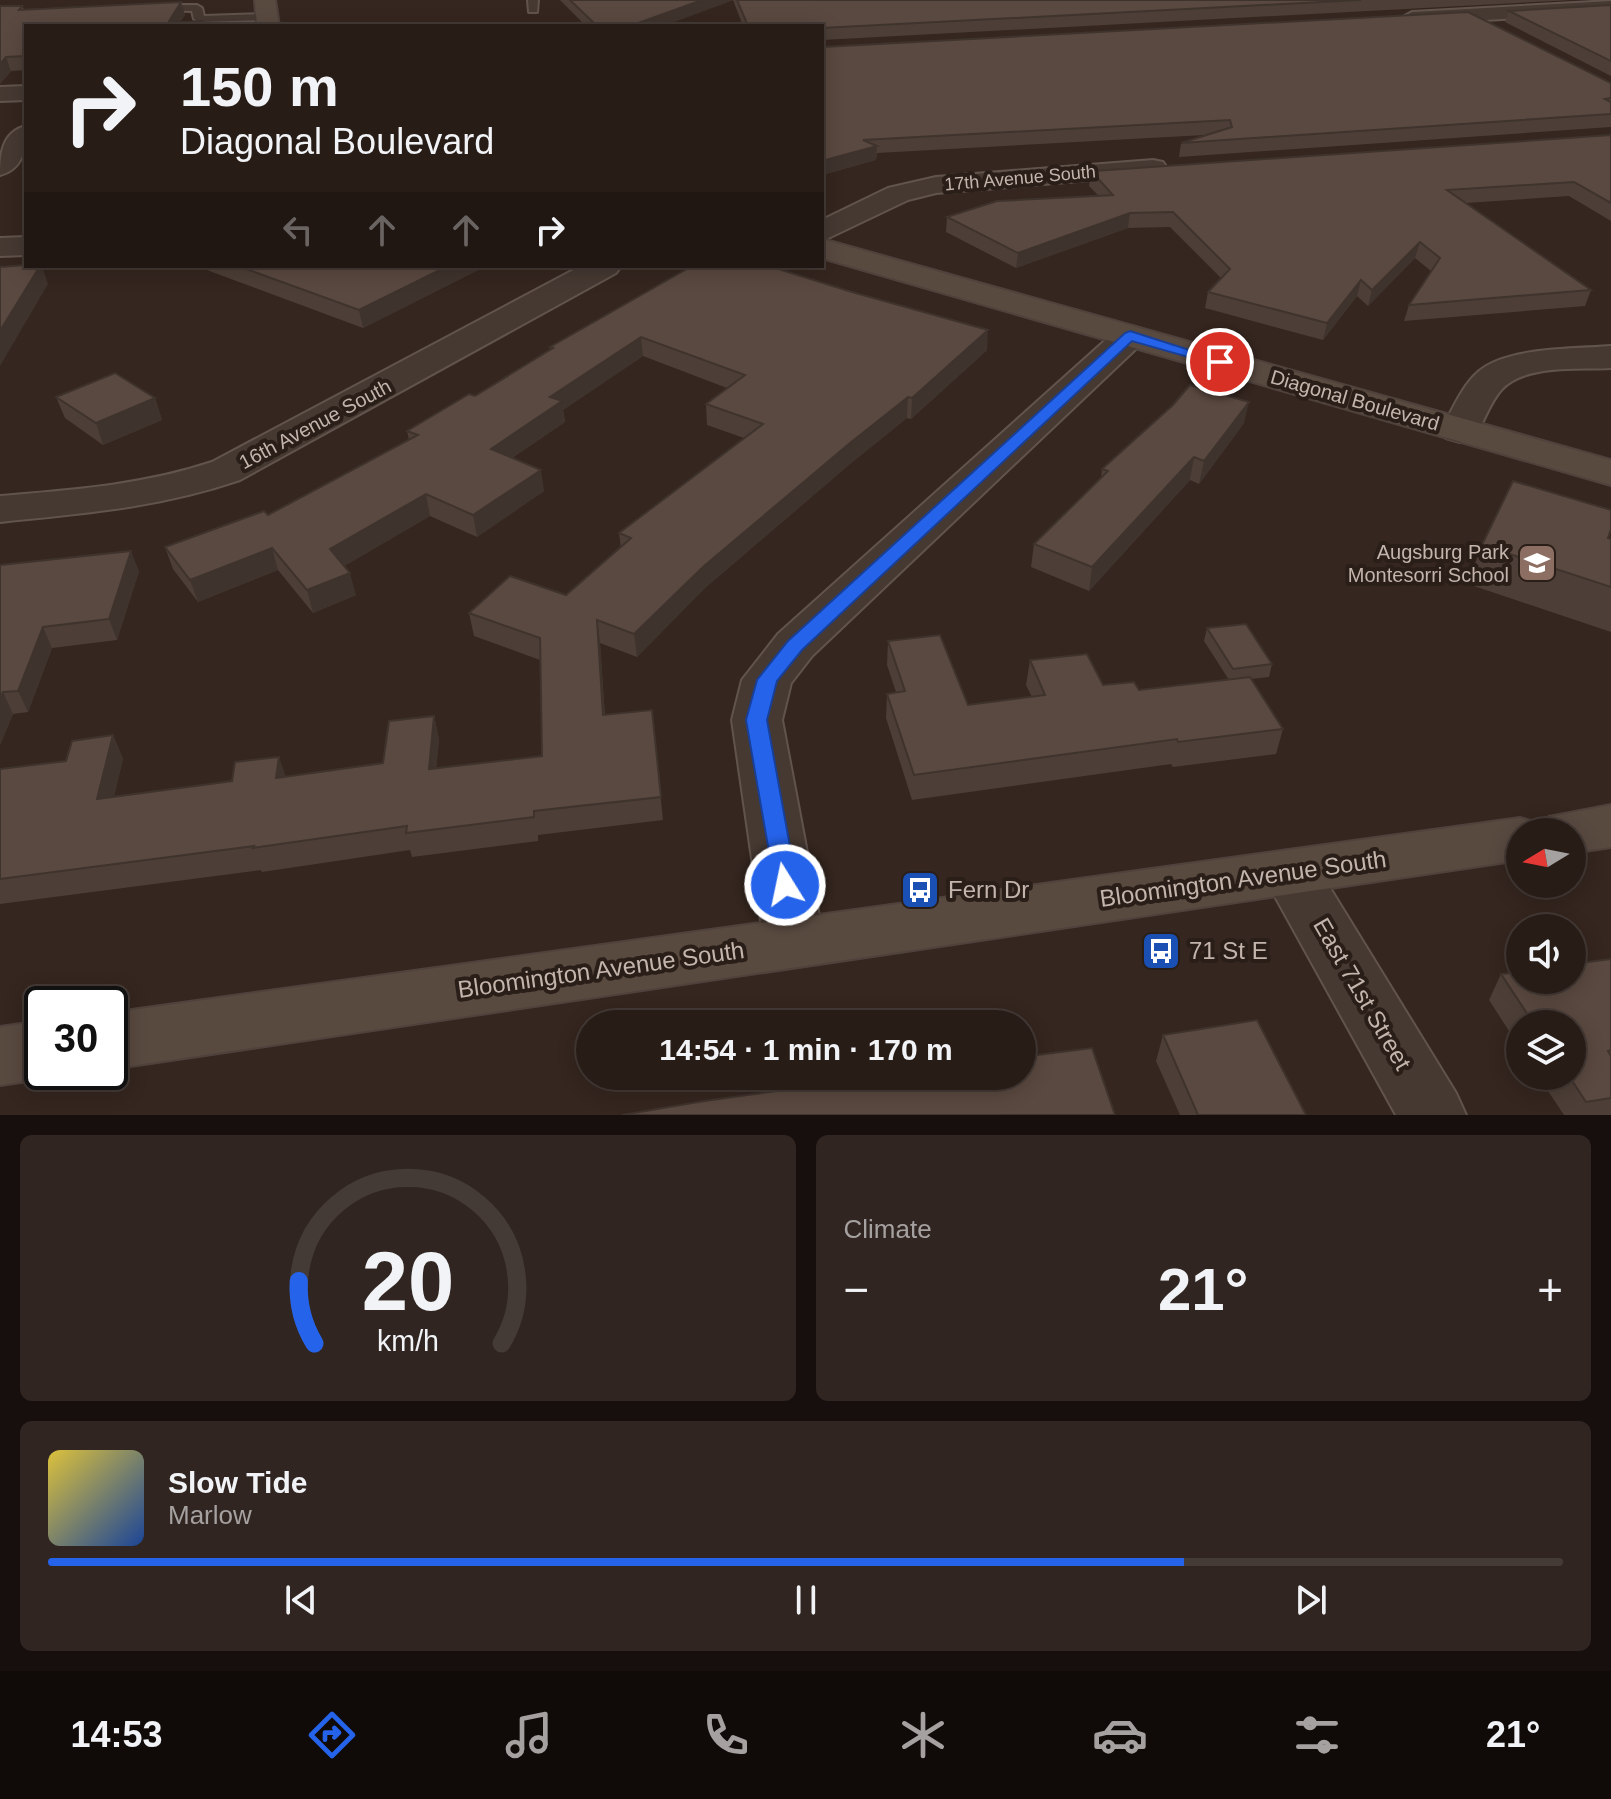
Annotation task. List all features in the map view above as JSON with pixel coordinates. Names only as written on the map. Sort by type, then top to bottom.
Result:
[{"type":"street","points":[[1440,0],[1512,37]]},
{"type":"street","points":[[1390,19],[1611,7]]},
{"type":"street","points":[[0,94],[24,93]]},
{"type":"street","points":[[0,167],[24,137]]},
{"type":"street","name":"17th Avenue South","points":[[824,231],[898,194],[936,185],[1185,166]]},
{"type":"street","points":[[0,247],[24,246]]},
{"type":"street","name":"Diagonal Boulevard","points":[[824,249],[1611,473]]},
{"type":"street","name":"16th Avenue South","points":[[0,509],[108,499],[175,488],[226,471],[601,268]]},
{"type":"street","points":[[794,942],[757,720],[767,680],[795,645],[1130,336]]},
{"type":"street","points":[[1460,430],[1493,377],[1551,362],[1611,357]]},
{"type":"street","points":[[1586,830],[1611,826]]},
{"type":"street","name":"Bloomington Avenue South","points":[[128,1038],[1506,841]]},
{"type":"street","name":"East 71st Street","points":[[1291,873],[1432,1115]]},
{"type":"street","points":[[0,1056],[24,1053]]},
{"type":"lane","points":[[139,8],[197,8],[199,19],[213,20],[267,14]]},
{"type":"building","points":[[570,0],[702,0],[636,24],[595,24]]},
{"type":"building","points":[[737,0],[1361,0],[824,28],[824,24],[747,24]]},
{"type":"building","points":[[181,2],[168,23],[202,21],[201,24],[24,24],[24,56],[6,57],[0,64],[0,6],[22,6],[19,10]]},
{"type":"building","points":[[1611,5],[1611,61],[1509,11]]},
{"type":"building","points":[[1468,12],[1611,83],[1611,98],[1605,99],[1611,102],[1611,114],[1181,143],[1232,127],[1230,120],[863,140],[877,146],[824,160],[824,47]]},
{"type":"building","points":[[1611,135],[1611,203],[1574,182],[1447,190],[1591,290],[1409,305],[1440,258],[1420,242],[1372,290],[1361,280],[1327,323],[1208,292],[1230,269],[1173,212],[1130,213],[1018,253],[947,217],[997,201],[1113,195],[1091,171]]},
{"type":"building","points":[[24,265],[24,268],[39,268],[0,331],[0,267]]},
{"type":"building","points":[[244,268],[444,268],[359,310]]},
{"type":"building","points":[[688,268],[775,268],[988,330],[912,398],[908,397],[850,443],[704,566],[634,634],[597,620],[603,715],[652,710],[661,797],[534,811],[534,817],[406,833],[407,826],[0,879],[0,769],[66,761],[72,741],[113,735],[97,799],[232,781],[235,762],[279,757],[276,778],[383,763],[389,721],[434,716],[429,769],[542,756],[540,638],[469,613],[510,576],[566,595],[631,538],[619,533],[763,424],[706,404],[745,375],[641,337],[550,397],[562,401],[491,449],[541,470],[473,515],[426,494],[330,549],[350,573],[307,590],[272,548],[190,580],[165,547],[264,511],[268,515],[418,435],[407,431],[469,394],[475,396],[553,348],[550,347]]},
{"type":"building","points":[[115,373],[155,398],[96,423],[56,397]]},
{"type":"building","points":[[1190,385],[1249,402],[1204,461],[1194,457],[1092,567],[1034,544],[1108,471],[1102,469],[1173,405]]},
{"type":"building","points":[[1513,481],[1611,510],[1608,538],[1611,539],[1611,587],[1482,545]]},
{"type":"building","points":[[131,551],[109,619],[43,627],[18,691],[3,692],[0,698],[0,565]]},
{"type":"building","points":[[1246,624],[1272,664],[1233,669],[1207,628]]},
{"type":"building","points":[[940,635],[968,705],[1045,695],[1030,660],[1087,654],[1103,685],[1134,682],[1139,690],[1250,677],[1283,729],[1178,742],[1177,739],[914,775],[887,694],[905,691],[888,641]]},
{"type":"building","points":[[1611,959],[1611,1050],[1608,1051],[1611,1056],[1611,1098],[1586,1102],[1578,1090],[1586,1090],[1586,1010],[1525,1010],[1514,994],[1586,994],[1586,962]]},
{"type":"building","points":[[1257,1020],[1306,1115],[1198,1115],[1163,1035]]},
{"type":"building","points":[[1092,1048],[1115,1115],[622,1115],[784,1090],[1036,1090],[1036,1055]]},
{"type":"place","name":"Augsburg Park Montesorri School","points":[[1537,563]]},
{"type":"place","name":"Fern Dr","points":[[920,890]]},
{"type":"place","name":"71 St E","points":[[1161,951]]},
{"type":"route","points":[[785,885],[757,720],[767,680],[795,645],[1130,336],[1220,362]]}]
